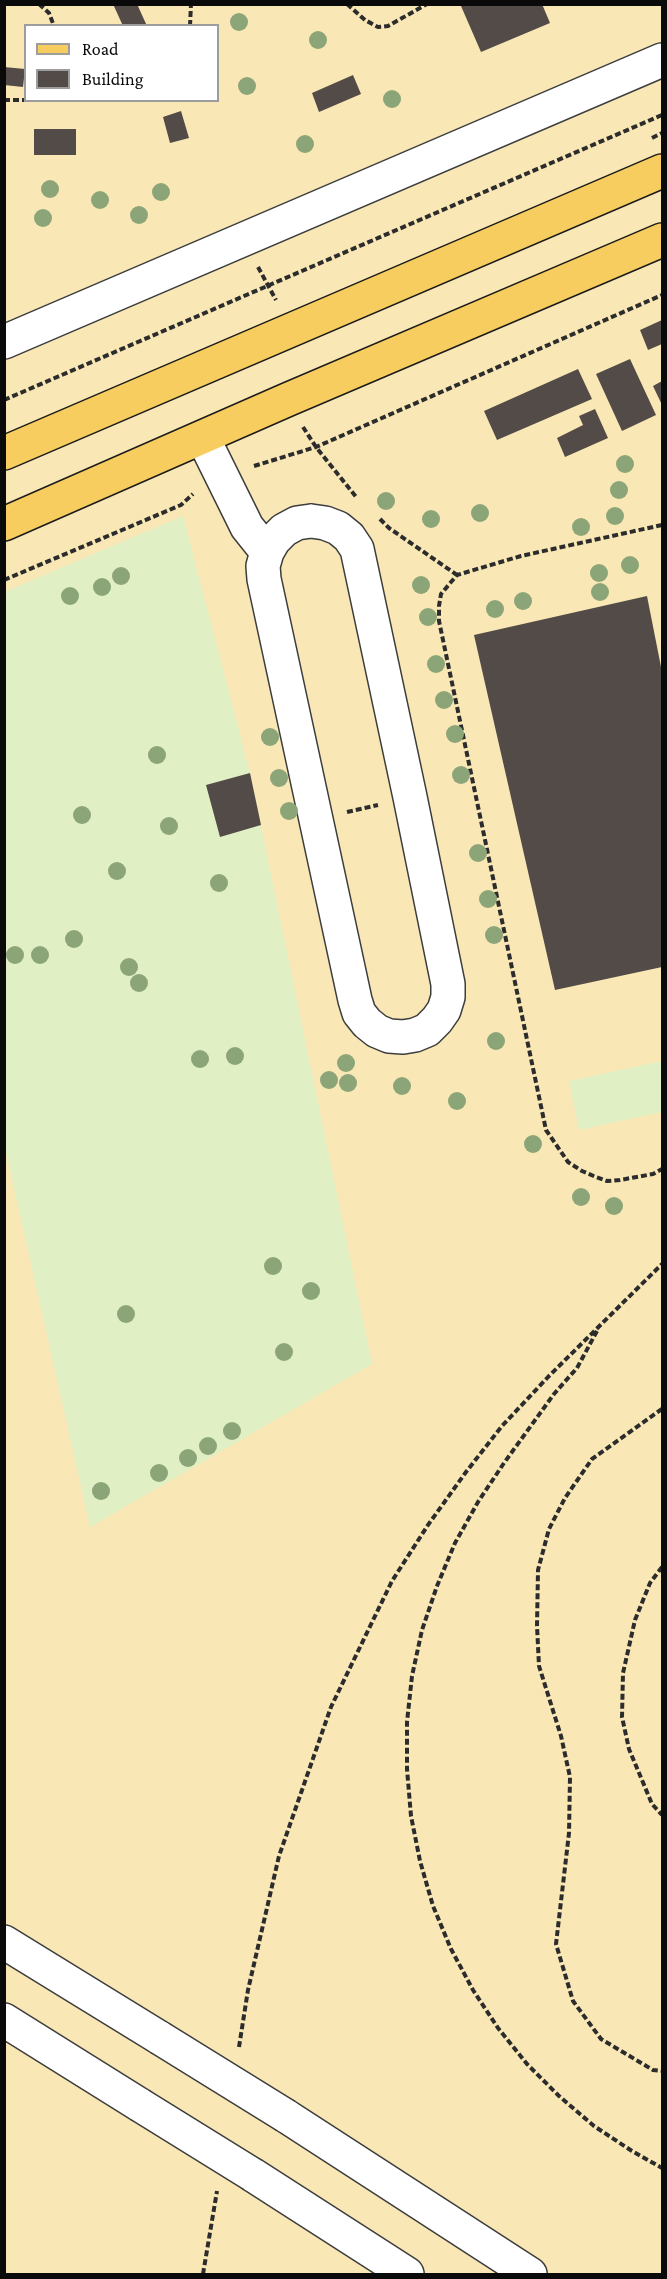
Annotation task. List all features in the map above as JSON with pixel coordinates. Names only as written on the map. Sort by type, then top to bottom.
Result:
[{"type":"main road","points":[[4,453],[663,171]]},
{"type":"main road","points":[[4,524],[289,399],[663,240]]},
{"type":"street","points":[[4,342],[663,60]]},
{"type":"street","points":[[203,438],[247,527],[267,552]]},
{"type":"street","points":[[311,521],[338,528],[349,537],[357,549],[410,797],[448,984],[448,997],[444,1010],[427,1030],[403,1037],[389,1036],[367,1023],[359,1012],[315,820],[264,579],[263,566],[274,540],[284,530],[297,523],[311,521]]},
{"type":"street","points":[[4,1942],[286,2116],[530,2274]]},
{"type":"street","points":[[4,2020],[407,2274]]},
{"type":"path","points":[[39,4],[49,13],[53,24]]},
{"type":"path","points":[[190,24],[191,4]]},
{"type":"path","points":[[347,4],[365,20],[378,27],[388,26],[427,4]]},
{"type":"path","points":[[4,100],[24,100]]},
{"type":"path","points":[[4,400],[663,115]]},
{"type":"path","points":[[250,467],[316,447],[663,295]]},
{"type":"path","points":[[300,422],[351,494],[364,504]]},
{"type":"path","points":[[4,580],[181,504],[196,492]]},
{"type":"path","points":[[376,516],[389,528],[457,575]]},
{"type":"path","points":[[663,525],[521,556],[457,575],[441,594],[439,621],[546,1130],[568,1162],[582,1171],[607,1181],[653,1174],[663,1169]]},
{"type":"path","points":[[315,820],[410,797]]},
{"type":"path","points":[[239,2049],[248,1990],[279,1856],[331,1707],[383,1600],[428,1525],[473,1462],[510,1418],[663,1264]]},
{"type":"path","points":[[598,1328],[577,1368],[554,1394],[478,1502],[450,1554],[422,1630],[412,1676],[407,1722],[407,1769],[411,1816],[420,1861],[433,1906],[451,1949],[473,1990],[519,2055],[559,2096],[594,2126],[663,2168]]},
{"type":"path","points":[[663,1409],[592,1458],[565,1498],[549,1529],[538,1570],[537,1626],[539,1666],[561,1736],[570,1777],[569,1833],[556,1944],[573,2001],[601,2039],[653,2070],[663,2071]]},
{"type":"path","points":[[663,1567],[650,1583],[635,1620],[623,1673],[622,1717],[629,1749],[652,1804],[663,1815]]},
{"type":"path","points":[[203,2274],[218,2180]]},
{"type":"sand","points":[[5,5],[662,5],[662,2274],[5,2274]]},
{"type":"green space","points":[[183,516],[250,773],[372,1364],[90,1527],[5,1148],[4,592]]},
{"type":"green space","points":[[662,1061],[662,1112],[579,1130],[569,1081]]},
{"type":"building","points":[[113,4],[137,4],[146,24],[122,24]]},
{"type":"building","points":[[464,4],[542,4],[550,23],[481,52],[461,6]]},
{"type":"building","points":[[4,67],[24,69],[23,87],[4,85]]},
{"type":"building","points":[[353,75],[361,94],[319,112],[312,93]]},
{"type":"building","points":[[181,111],[189,138],[170,143],[163,117]]},
{"type":"building","points":[[34,129],[76,129],[76,155],[34,155]]},
{"type":"building","points":[[662,320],[662,344],[648,350],[640,330]]},
{"type":"building","points":[[630,359],[656,415],[622,431],[596,374]]},
{"type":"building","points":[[578,369],[592,399],[497,440],[484,411]]},
{"type":"building","points":[[662,381],[662,405],[653,386]]},
{"type":"building","points":[[595,409],[608,438],[565,457],[557,438],[583,425],[579,416]]},
{"type":"building","points":[[647,596],[662,672],[662,967],[555,990],[474,635]]},
{"type":"building","points":[[250,773],[261,825],[220,837],[206,785]]}]
